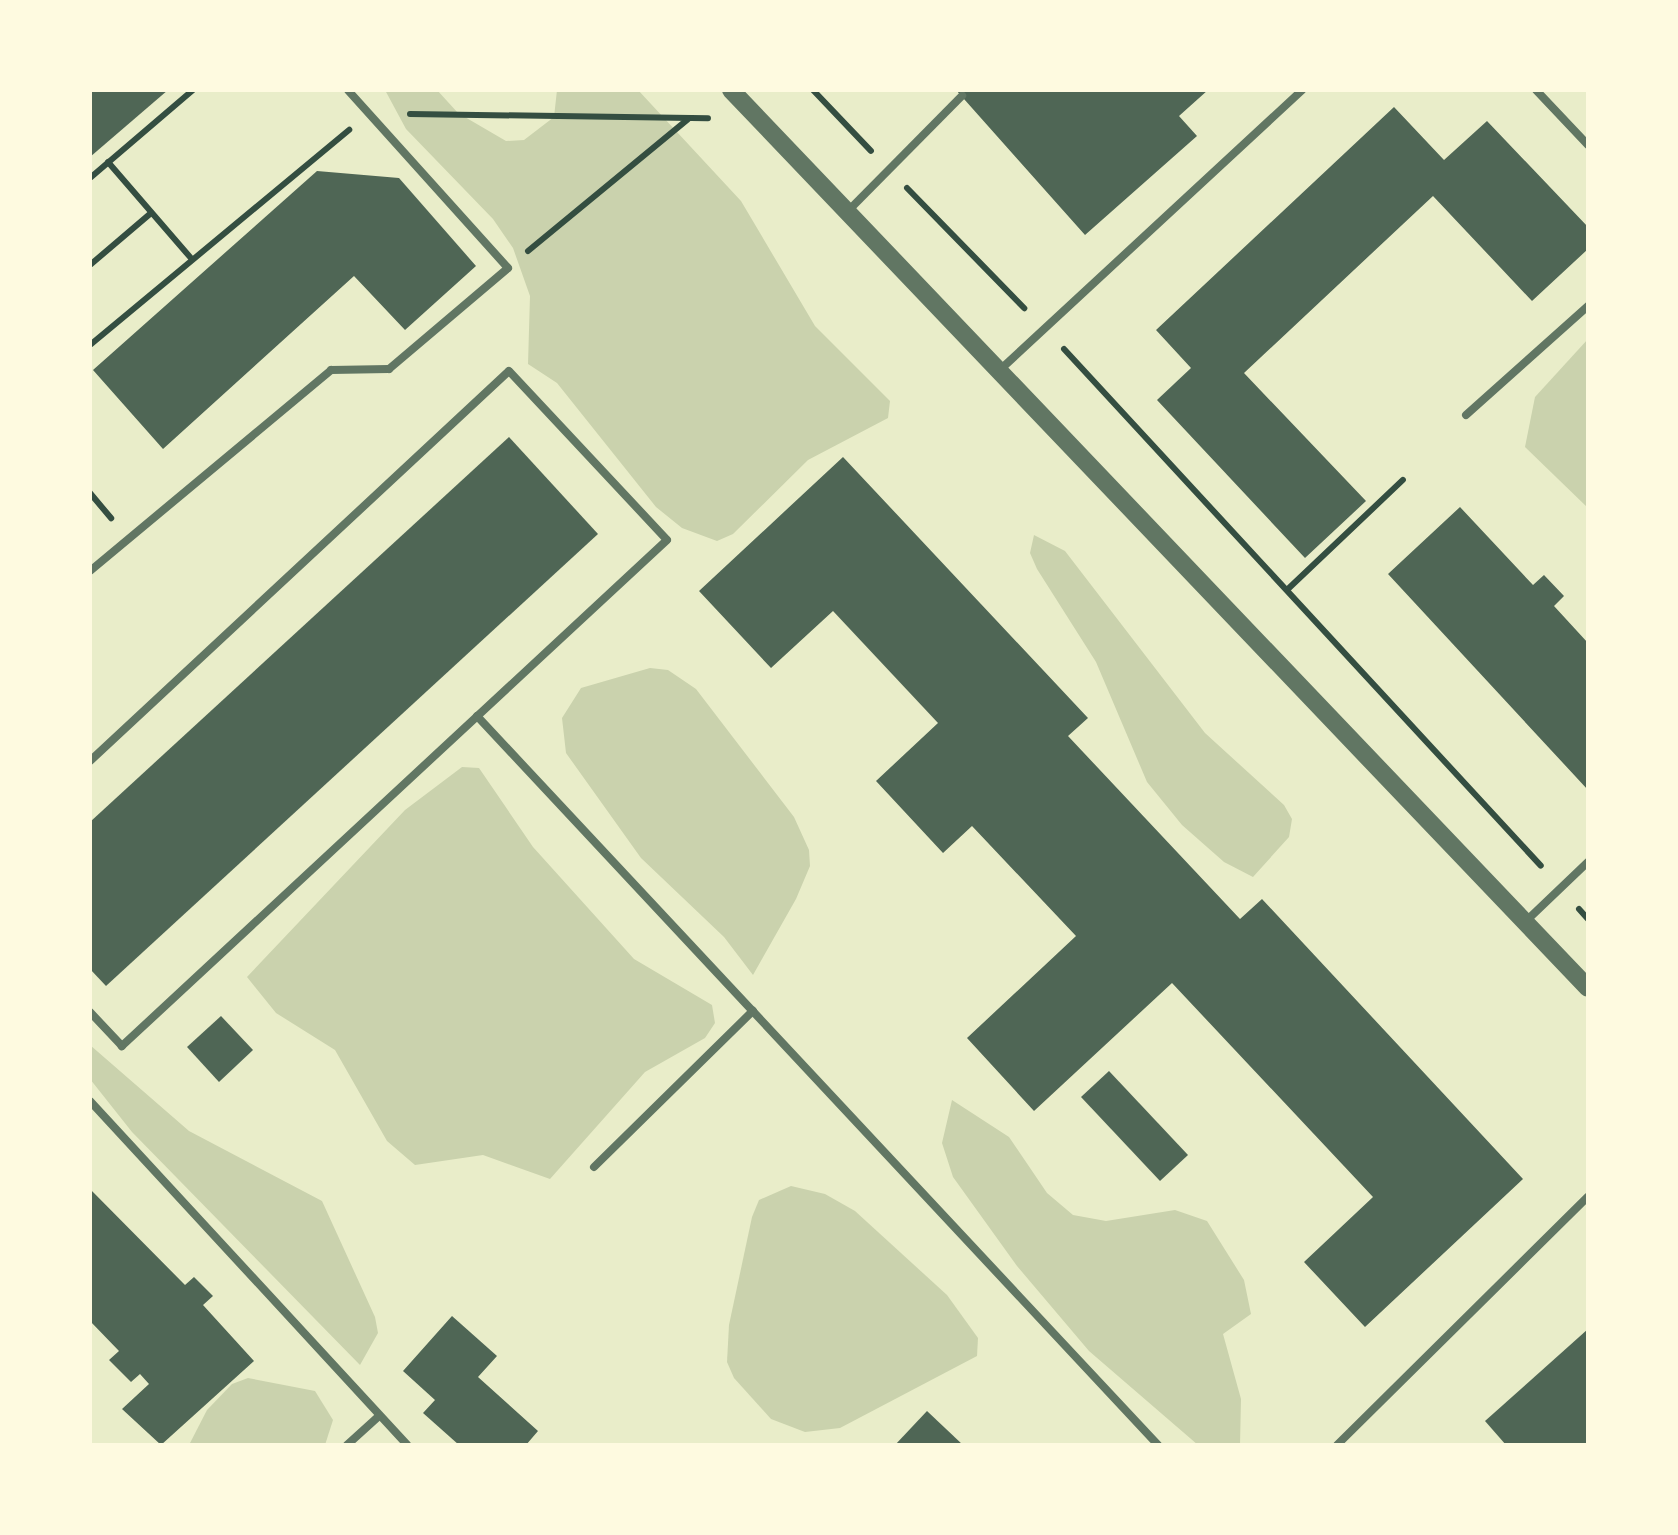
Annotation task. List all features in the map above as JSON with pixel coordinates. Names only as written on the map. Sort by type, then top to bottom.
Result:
[{"type":"street","points":[[731,90],[1002,368],[1588,988]]},
{"type":"lane","points":[[90,572],[332,370],[389,369],[508,268],[348,90]]},
{"type":"lane","points":[[1002,368],[1302,90]]},
{"type":"lane","points":[[1536,90],[1588,145]]},
{"type":"lane","points":[[847,212],[962,96]]},
{"type":"lane","points":[[1466,415],[1588,306]]},
{"type":"lane","points":[[90,761],[509,371],[667,540],[122,1046],[90,1012]]},
{"type":"lane","points":[[478,716],[1158,1445]]},
{"type":"lane","points":[[1526,922],[1588,862]]},
{"type":"lane","points":[[594,1166],[753,1011]]},
{"type":"lane","points":[[90,1102],[408,1445]]},
{"type":"lane","points":[[1337,1445],[1588,1197]]},
{"type":"lane","points":[[348,1445],[378,1417]]},
{"type":"path","points":[[90,178],[193,90]]},
{"type":"path","points":[[813,90],[1290,588],[1588,920]]},
{"type":"path","points":[[90,345],[369,113],[688,118],[754,115]]},
{"type":"path","points":[[508,268],[688,118]]},
{"type":"path","points":[[108,162],[191,258]]},
{"type":"path","points":[[90,265],[151,213]]},
{"type":"path","points":[[1290,588],[1403,480]]},
{"type":"green space","points":[[385,90],[437,90],[458,113],[506,141],[524,140],[554,117],[557,90],[638,90],[741,201],[815,326],[890,401],[888,418],[808,460],[733,534],[717,541],[682,528],[656,507],[557,383],[528,364],[530,296],[513,248],[493,219],[406,129]]},
{"type":"green space","points":[[1588,339],[1588,508],[1525,447],[1535,397]]},
{"type":"green space","points":[[1034,535],[1065,551],[1205,733],[1284,805],[1292,819],[1289,837],[1253,877],[1224,862],[1182,825],[1147,782],[1096,662],[1037,569],[1030,553]]},
{"type":"green space","points":[[650,668],[668,670],[696,689],[794,817],[809,850],[810,866],[796,899],[753,975],[724,937],[641,858],[566,753],[562,718],[581,688]]},
{"type":"green space","points":[[462,767],[479,768],[533,847],[634,959],[712,1005],[715,1023],[705,1038],[645,1072],[550,1179],[483,1155],[415,1165],[387,1141],[335,1050],[276,1013],[247,977],[405,810]]},
{"type":"green space","points":[[90,1045],[189,1131],[322,1201],[375,1317],[378,1333],[360,1365],[132,1132],[90,1079]]},
{"type":"green space","points":[[952,1100],[1009,1137],[1047,1193],[1073,1215],[1106,1221],[1175,1210],[1207,1221],[1244,1280],[1251,1314],[1223,1334],[1241,1399],[1240,1445],[1198,1445],[1089,1351],[1017,1266],[953,1177],[942,1143]]},
{"type":"green space","points":[[791,1186],[825,1194],[855,1211],[947,1295],[978,1338],[977,1356],[840,1428],[805,1432],[771,1419],[734,1378],[727,1362],[729,1325],[759,1200]]},
{"type":"green space","points":[[248,1378],[315,1391],[333,1420],[325,1445],[189,1445],[207,1410],[232,1384]]},
{"type":"building","points":[[90,90],[168,90],[90,157]]},
{"type":"building","points":[[956,90],[1208,90],[1179,116],[1197,136],[1085,235]]},
{"type":"building","points":[[1394,107],[1444,160],[1487,121],[1588,227],[1588,249],[1532,301],[1433,196],[1244,373],[1366,501],[1305,558],[1157,400],[1191,368],[1156,330]]},
{"type":"building","points":[[317,171],[399,178],[476,266],[405,330],[354,276],[163,449],[93,370]]},
{"type":"building","points":[[509,437],[598,534],[106,986],[90,969],[90,822]]},
{"type":"building","points":[[843,457],[1088,718],[1068,736],[1240,919],[1262,899],[1523,1179],[1365,1327],[1304,1262],[1373,1197],[1172,983],[1034,1111],[967,1038],[1076,936],[972,826],[943,853],[876,781],[938,723],[833,611],[771,668],[699,591]]},
{"type":"building","points":[[1460,507],[1533,585],[1544,575],[1564,596],[1554,606],[1588,643],[1588,790],[1388,574]]},
{"type":"building","points":[[221,1016],[253,1050],[219,1082],[187,1047]]},
{"type":"building","points":[[1109,1071],[1188,1155],[1160,1181],[1081,1097]]},
{"type":"building","points":[[90,1189],[185,1285],[194,1277],[213,1296],[203,1305],[254,1361],[161,1445],[122,1409],[149,1384],[140,1374],[131,1382],[109,1360],[119,1351],[90,1321]]},
{"type":"building","points":[[452,1316],[497,1356],[478,1377],[538,1431],[526,1445],[459,1445],[423,1413],[435,1400],[403,1371]]},
{"type":"building","points":[[1588,1329],[1588,1445],[1506,1445],[1485,1421]]},
{"type":"building","points":[[927,1411],[963,1445],[895,1445]]}]
